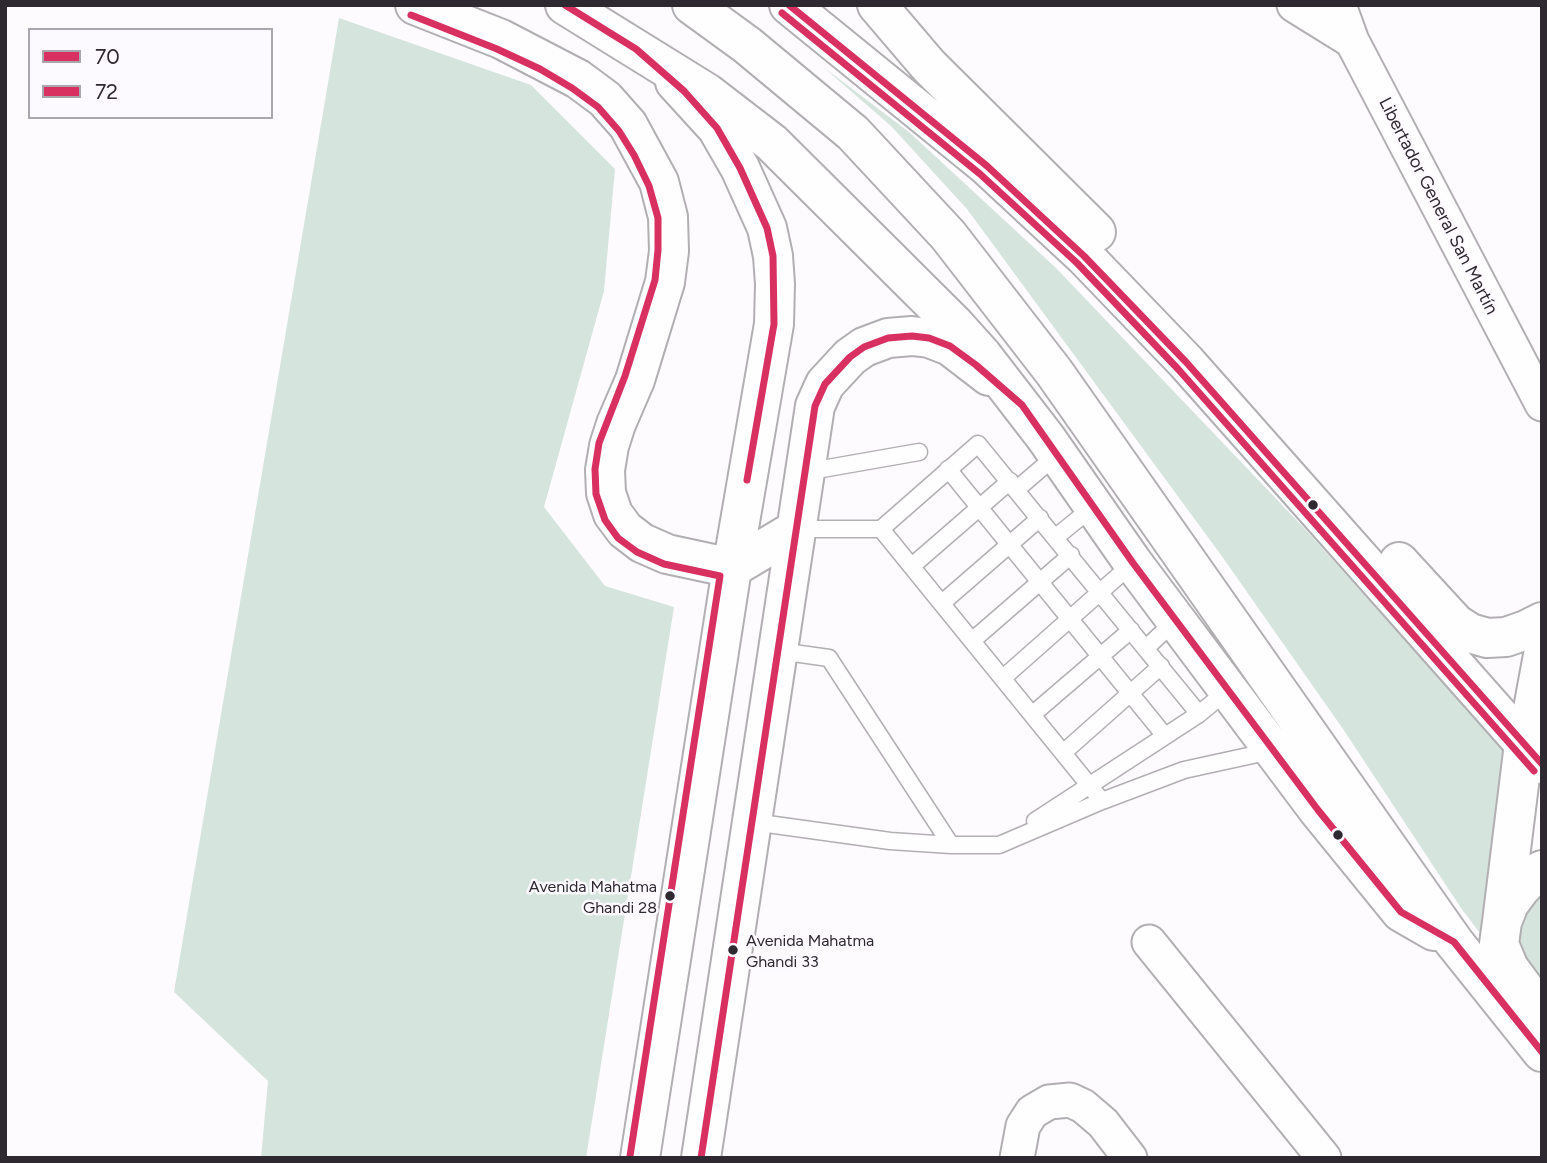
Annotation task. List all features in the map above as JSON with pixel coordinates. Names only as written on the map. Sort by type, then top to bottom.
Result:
[{"type":"main road","points":[[415,5],[501,39],[578,79],[604,99],[628,125],[659,182],[668,217],[669,251],[665,282],[654,323],[609,446],[605,470],[606,493],[612,514],[625,530],[642,543],[667,554],[733,568],[797,529]]},
{"type":"main road","points":[[565,5],[707,93],[744,120],[781,151],[955,325],[1058,453],[1175,621],[1289,740],[1401,912],[1454,942],[1542,1052]]},
{"type":"main road","points":[[692,5],[747,45],[853,132],[948,235],[1054,372],[1233,683]]},
{"type":"main road","points":[[789,5],[987,166],[1084,256],[1186,362],[1533,754],[1499,944],[1502,956],[1542,1013]]},
{"type":"main road","points":[[877,5],[929,66],[1143,281],[1186,362]]},
{"type":"main road","points":[[636,49],[684,91],[718,128],[757,202],[767,228],[773,256],[774,324],[640,1158]]},
{"type":"main road","points":[[701,1158],[815,406],[825,384],[850,357],[864,347],[888,338],[912,336],[929,338],[950,346],[1022,405]]},
{"type":"main road","points":[[1346,542],[1390,553],[1456,624],[1470,633],[1487,638],[1506,636],[1542,622]]},
{"type":"main road","points":[[1502,922],[1509,904],[1520,889],[1542,870]]},
{"type":"street","points":[[1294,5],[1352,40]]},
{"type":"street","name":"Libertador General San Martín","points":[[1339,5],[1352,40],[1542,404]]},
{"type":"street","points":[[1533,754],[1542,647]]},
{"type":"street","points":[[1149,942],[1324,1158]]},
{"type":"street","points":[[1017,1158],[1023,1126],[1032,1112],[1049,1102],[1070,1100],[1083,1106],[1103,1124],[1130,1158]]},
{"type":"lane","points":[[797,529],[881,529],[978,444],[1161,666],[1233,683]]},
{"type":"lane","points":[[805,472],[919,452]]},
{"type":"lane","points":[[912,566],[979,508],[1058,453]]},
{"type":"lane","points":[[948,469],[1165,736]]},
{"type":"lane","points":[[1056,537],[1094,506]]},
{"type":"lane","points":[[942,603],[1040,518]]},
{"type":"lane","points":[[881,529],[1102,801]]},
{"type":"lane","points":[[972,640],[1071,555]]},
{"type":"lane","points":[[1003,678],[1133,563]]},
{"type":"lane","points":[[1146,648],[1175,621]]},
{"type":"lane","points":[[1033,714],[1130,630]]},
{"type":"lane","points":[[779,651],[830,658],[951,845]]},
{"type":"lane","points":[[1064,752],[1161,666]]},
{"type":"lane","points":[[999,845],[1165,736],[1233,683]]},
{"type":"lane","points":[[753,822],[890,841],[999,845],[1102,801],[1184,771],[1289,740]]},
{"type":"shaded area","points":[[339,18],[531,85],[615,169],[604,291],[544,507],[605,586],[674,607],[586,1158],[261,1158],[268,1081],[174,992]]},
{"type":"shaded area","points":[[822,66],[909,132],[1056,268],[1305,529],[1500,746],[1504,752],[1486,934],[1480,933],[1461,908],[1343,729],[1221,555],[967,209],[891,126]]},
{"type":"shaded area","points":[[1542,888],[1542,1000],[1514,940],[1525,906]]},
{"type":"transit line","name":"70","points":[[565,5],[636,49],[684,91],[717,128],[740,168],[767,228],[773,256],[774,324],[747,480]]},
{"type":"transit line","name":"70","points":[[789,5],[987,166],[1084,256],[1186,362],[1542,764]]},
{"type":"transit line","name":"72","points":[[782,13],[980,174],[1077,263],[1178,369],[1534,771]]},
{"type":"transit line","name":"72","points":[[411,15],[540,69],[598,107],[619,131],[634,155],[649,186],[658,218],[655,280],[625,376],[599,443],[595,469],[596,494],[605,520],[618,538],[637,552],[664,564],[720,576],[630,1156]]},
{"type":"transit line","name":"70","points":[[701,1158],[815,406],[825,384],[850,357],[864,347],[888,338],[929,338],[950,346],[1022,405],[1133,563],[1318,810],[1401,912],[1454,942],[1542,1052]]},
{"type":"place","name":"Avenida Mahatma Ghandi 28","points":[[670,896]]},
{"type":"place","name":"Avenida Mahatma Ghandi 33","points":[[733,950]]}]
